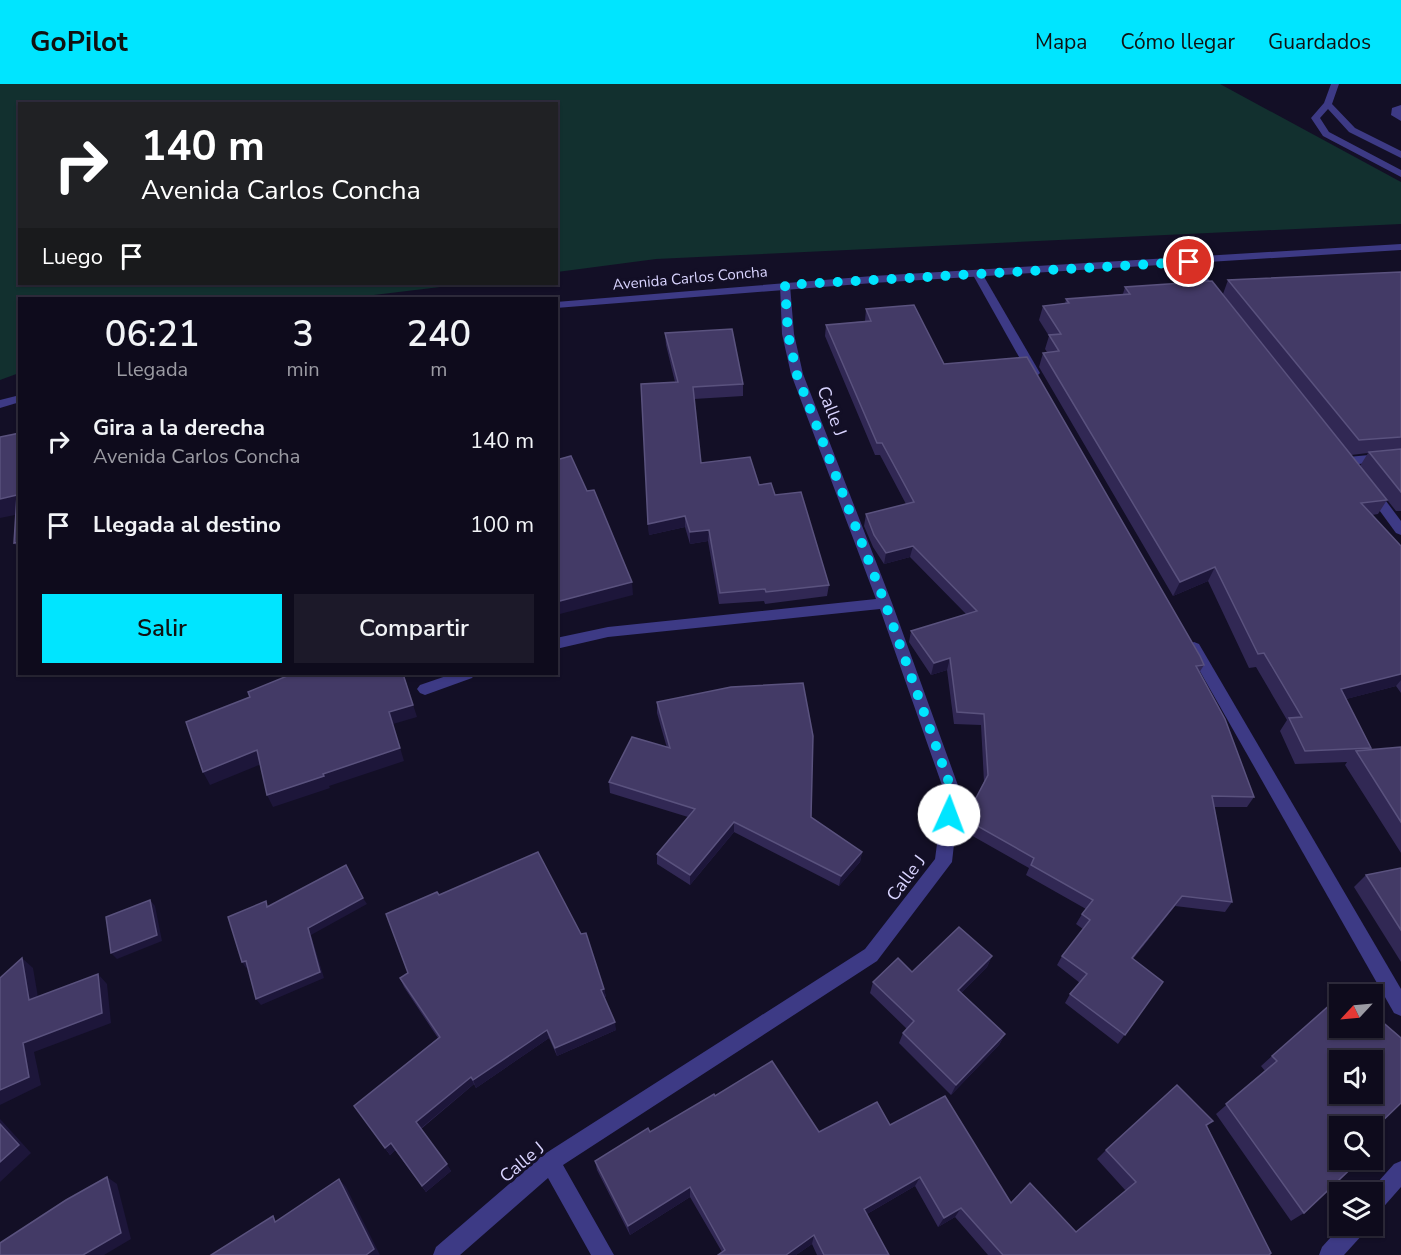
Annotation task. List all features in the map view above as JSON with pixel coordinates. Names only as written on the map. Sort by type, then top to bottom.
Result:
[{"type":"street","points":[[1346,84],[1331,85],[1328,104],[1315,118],[1326,134],[1401,174]]},
{"type":"street","points":[[1328,104],[1352,130],[1401,155]]},
{"type":"street","points":[[1401,108],[1395,110],[1395,115],[1401,118]]},
{"type":"street","name":"Avenida Carlos Concha","points":[[558,305],[785,285],[1189,262],[1401,247]]},
{"type":"street","points":[[1189,262],[1225,307]]},
{"type":"street","points":[[978,275],[1043,388]]},
{"type":"street","name":"Calle J","points":[[444,1255],[550,1162],[872,955],[943,862],[952,791],[885,603],[797,375],[788,334],[785,285]]},
{"type":"street","points":[[0,404],[18,399]]},
{"type":"street","points":[[1401,456],[1351,465],[1401,530]]},
{"type":"street","points":[[558,644],[608,632],[885,603]]},
{"type":"street","points":[[1186,636],[1401,1007]]},
{"type":"street","points":[[425,689],[464,675]]},
{"type":"street","points":[[550,1162],[603,1255]]},
{"type":"street","points":[[1383,1192],[1401,1171]]},
{"type":"street","points":[[1330,1255],[1346,1236]]},
{"type":"green space","points":[[0,84],[1220,84],[1401,182],[1401,224],[656,259],[558,272],[558,102],[18,102],[18,285],[457,285],[357,297],[18,297],[18,373],[0,380]]},
{"type":"building","points":[[1401,272],[1401,437],[1359,440],[1228,280]]},
{"type":"building","points":[[1212,281],[1387,500],[1361,503],[1401,546],[1401,674],[1341,689],[1371,748],[1305,751],[1289,718],[1302,717],[1264,653],[1258,654],[1215,567],[1180,582],[1043,353],[1059,351],[1049,335],[1061,334],[1043,306],[1069,303],[1066,299],[1130,294],[1125,287]]},
{"type":"building","points":[[914,305],[944,364],[1027,357],[1200,656],[1204,665],[1196,666],[1225,719],[1254,797],[1212,796],[1232,902],[1182,896],[1132,958],[1163,982],[1125,1035],[1070,994],[1087,974],[1062,956],[1090,920],[1082,914],[1093,900],[1031,865],[1034,858],[965,819],[988,775],[984,714],[957,712],[950,658],[934,663],[911,631],[977,611],[913,546],[886,553],[874,535],[866,514],[914,502],[882,443],[877,443],[826,325],[871,321],[866,309]]},
{"type":"building","points":[[732,329],[743,384],[693,387],[701,463],[750,457],[759,485],[771,483],[775,495],[801,492],[829,585],[766,592],[765,589],[720,593],[709,530],[690,532],[685,516],[648,524],[641,384],[678,382],[665,333]]},
{"type":"building","points":[[18,433],[18,542],[14,543],[17,495],[0,499],[0,437]]},
{"type":"building","points":[[1401,449],[1401,492],[1369,452]]},
{"type":"building","points":[[571,456],[587,491],[594,490],[632,582],[558,601],[558,459]]},
{"type":"building","points":[[290,675],[403,675],[413,705],[389,712],[400,748],[267,795],[257,750],[203,772],[186,722],[250,697],[248,692]]},
{"type":"building","points":[[803,683],[813,736],[811,817],[862,852],[841,876],[734,822],[690,875],[657,854],[695,809],[609,782],[632,737],[670,748],[657,702],[731,687]]},
{"type":"building","points":[[1401,747],[1401,822],[1356,751]]},
{"type":"building","points":[[538,852],[581,934],[586,933],[604,989],[601,990],[615,1022],[555,1048],[547,1030],[473,1080],[471,1077],[416,1122],[447,1164],[422,1186],[391,1143],[385,1148],[354,1106],[440,1037],[400,978],[408,973],[386,914],[437,892],[439,895]]},
{"type":"building","points":[[346,865],[363,898],[308,928],[320,972],[256,999],[246,961],[242,962],[228,917],[266,901],[267,907]]},
{"type":"building","points":[[1401,868],[1401,930],[1366,875]]},
{"type":"building","points":[[150,900],[157,935],[111,953],[106,917]]},
{"type":"building","points":[[959,927],[992,956],[958,990],[1005,1034],[956,1085],[903,1033],[914,1021],[873,982],[898,958],[912,972]]},
{"type":"building","points":[[22,958],[29,1000],[98,974],[102,1013],[23,1043],[29,1077],[0,1090],[0,978]]},
{"type":"building","points":[[1329,1006],[1329,1038],[1383,1038],[1383,1022],[1401,1038],[1401,1103],[1383,1120],[1383,1116],[1329,1116],[1329,1170],[1349,1170],[1337,1182],[1329,1182],[1329,1189],[1304,1213],[1226,1104],[1277,1061],[1272,1056]]},
{"type":"building","points":[[772,1061],[819,1132],[877,1102],[890,1125],[945,1096],[1011,1203],[1030,1183],[1076,1232],[1136,1182],[1106,1150],[1177,1085],[1213,1121],[1206,1125],[1271,1253],[1269,1255],[1003,1255],[961,1208],[944,1218],[920,1177],[864,1209],[889,1255],[824,1255],[814,1235],[786,1255],[718,1255],[725,1250],[690,1187],[628,1226],[595,1161],[648,1128],[650,1132]]},
{"type":"building","points":[[0,1124],[19,1145],[0,1162]]},
{"type":"building","points":[[107,1177],[121,1233],[83,1255],[0,1255],[0,1243],[66,1200]]},
{"type":"building","points":[[339,1179],[374,1249],[366,1255],[211,1255],[273,1216],[275,1222]]},
{"type":"route","points":[[949,815],[952,791],[885,603],[797,375],[788,334],[785,285],[1189,262]]}]
